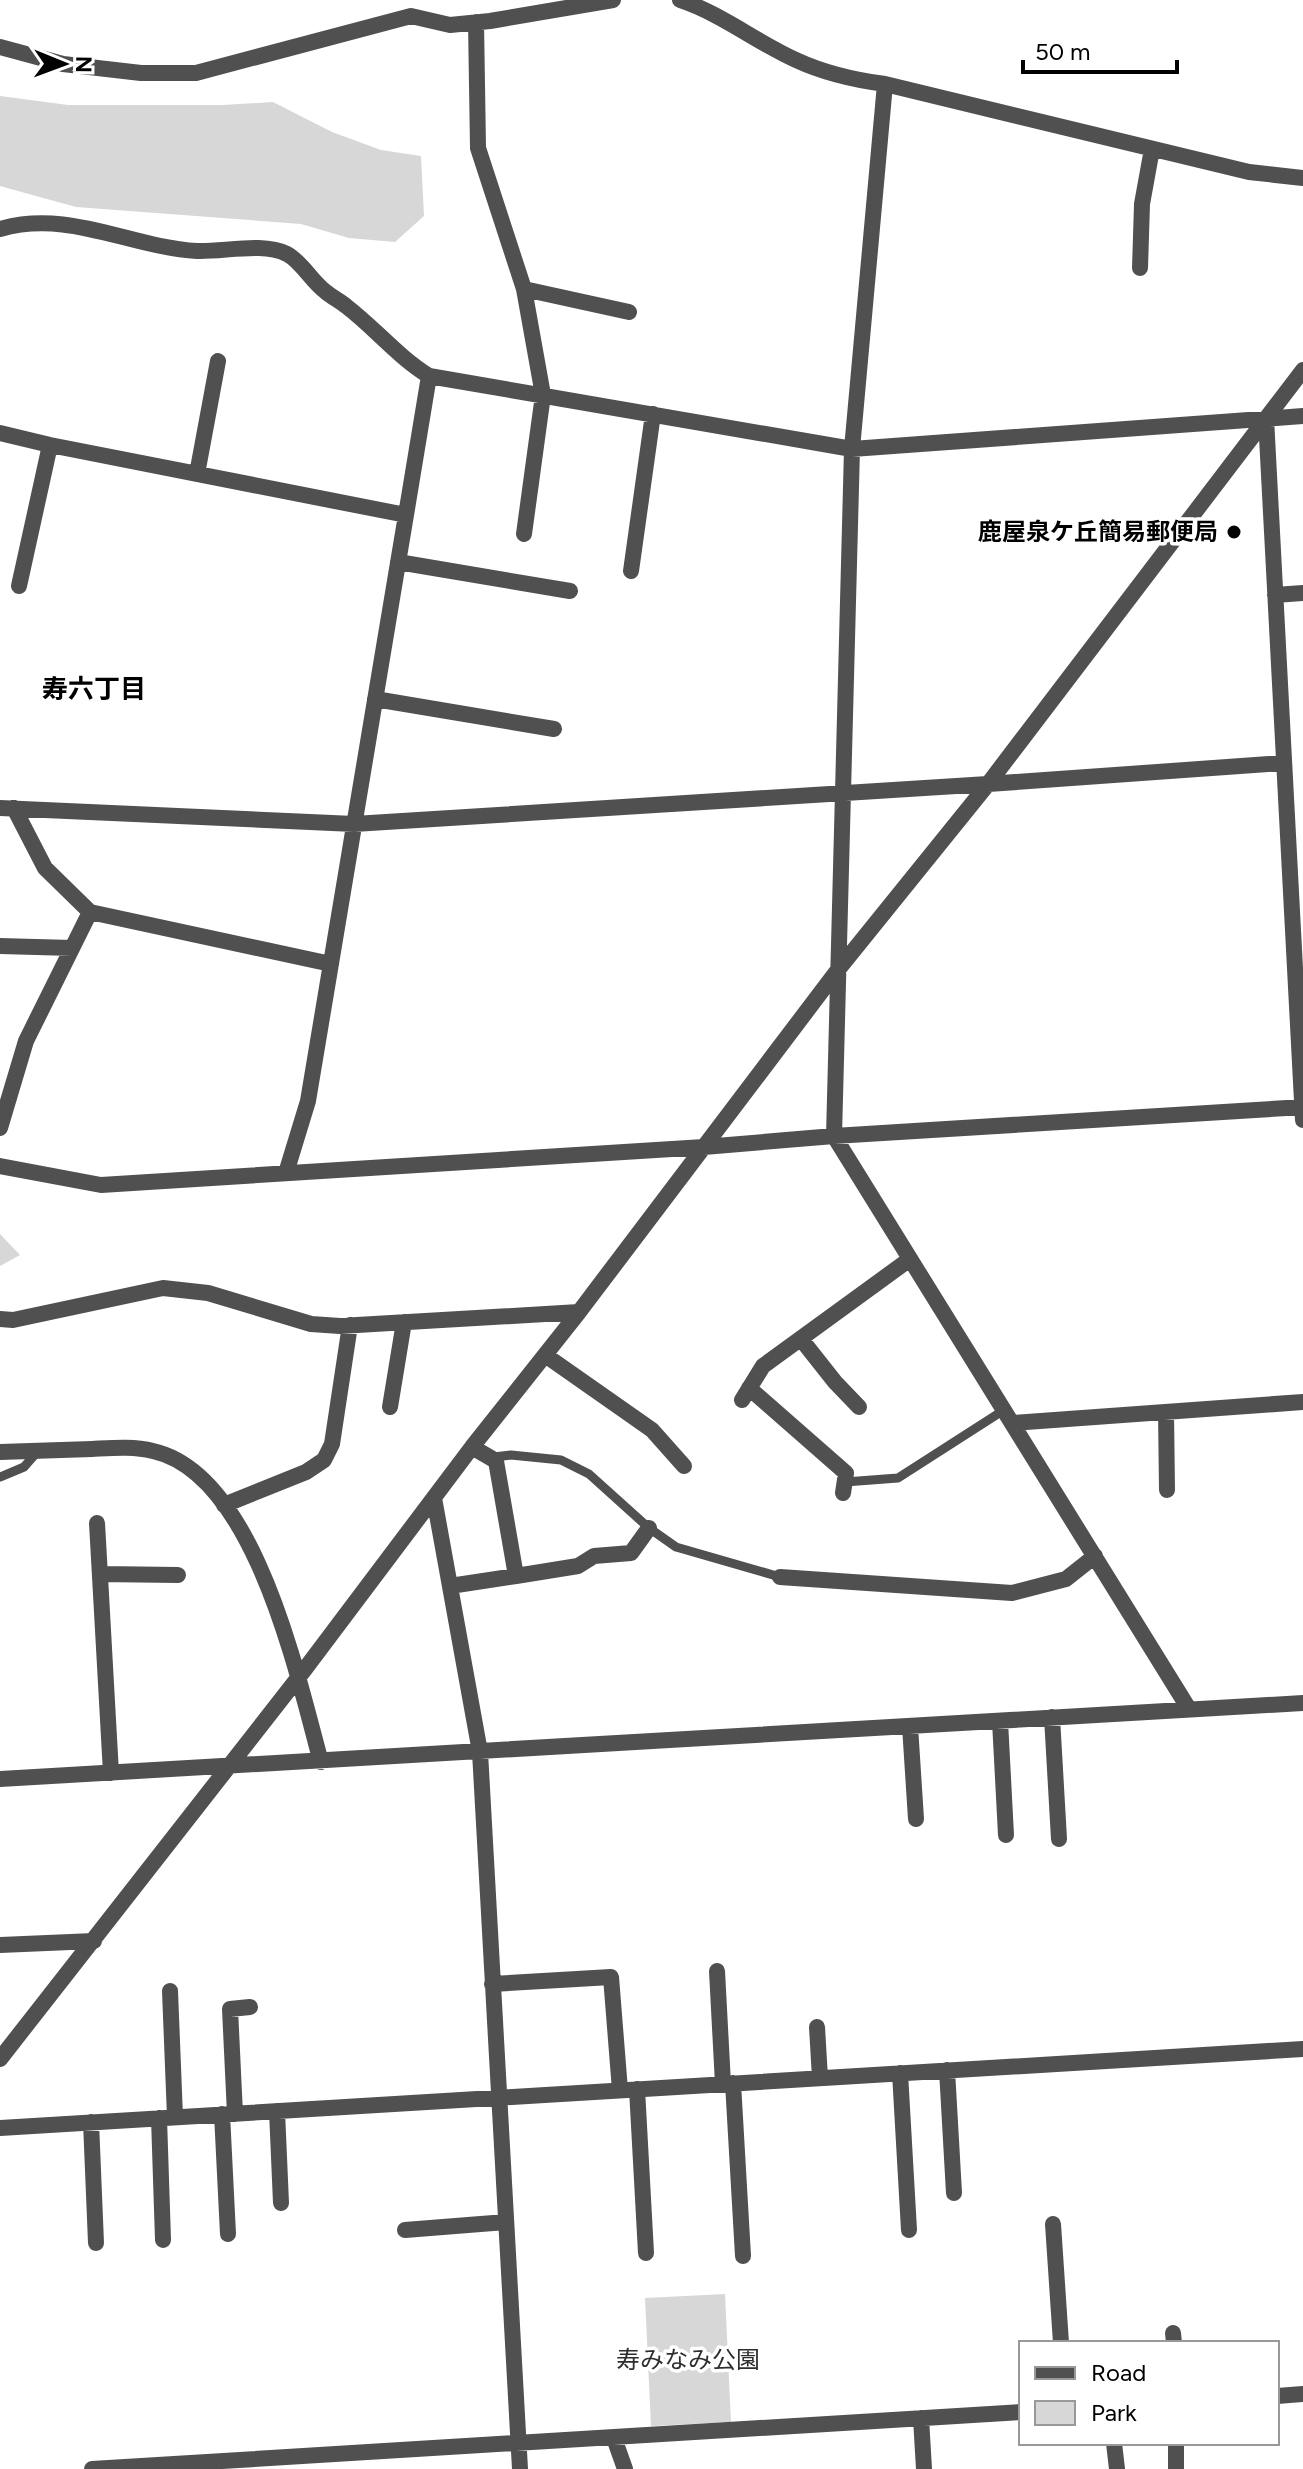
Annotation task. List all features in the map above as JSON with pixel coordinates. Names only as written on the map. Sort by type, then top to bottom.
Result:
[{"type":"street","points":[[0,47],[63,64],[141,73],[196,73],[411,16],[450,25],[613,0]]},
{"type":"street","points":[[680,0],[706,9],[795,60],[849,79],[885,84],[1249,172],[1303,178]]},
{"type":"street","points":[[476,22],[478,148],[524,289],[543,395],[524,534]]},
{"type":"street","points":[[885,84],[852,449],[834,1136],[1189,1709]]},
{"type":"street","points":[[1140,268],[1142,204],[1152,149]]},
{"type":"street","points":[[0,229],[18,224],[68,223],[175,250],[270,249],[289,255],[325,292],[347,306],[406,362],[429,376],[852,449],[1303,416]]},
{"type":"street","points":[[524,289],[629,312]]},
{"type":"street","points":[[197,474],[218,361]]},
{"type":"street","points":[[0,2059],[298,1678],[837,971],[988,784],[1303,370]]},
{"type":"street","points":[[286,1173],[308,1101],[429,376]]},
{"type":"street","points":[[631,571],[653,414]]},
{"type":"street","points":[[1266,418],[1303,1120]]},
{"type":"street","points":[[0,433],[406,515]]},
{"type":"street","points":[[19,586],[50,445]]},
{"type":"street","points":[[398,562],[570,591]]},
{"type":"street","points":[[1275,595],[1303,593]]},
{"type":"street","points":[[375,699],[554,729]]},
{"type":"street","points":[[7,808],[354,824],[1284,763]]},
{"type":"street","points":[[7,808],[45,868],[90,912],[331,964]]},
{"type":"street","points":[[0,1128],[26,1041],[90,912]]},
{"type":"street","points":[[0,946],[72,948]]},
{"type":"street","points":[[0,1166],[101,1185],[1303,1107]]},
{"type":"street","points":[[844,1487],[846,1473],[745,1394],[763,1366],[910,1259]]},
{"type":"street","points":[[0,1319],[13,1320],[163,1288],[208,1293],[311,1324],[350,1325],[579,1312]]},
{"type":"street","points":[[390,1407],[404,1322]]},
{"type":"street","points":[[224,1505],[306,1472],[324,1460],[332,1444],[350,1325]]},
{"type":"street","points":[[801,1339],[859,1407]]},
{"type":"street","points":[[545,1355],[652,1430],[684,1466]]},
{"type":"street","points":[[1008,1417],[1166,1412],[1303,1402]]},
{"type":"street","points":[[1166,1412],[1167,1490]]},
{"type":"street","points":[[472,1447],[496,1461],[516,1576]]},
{"type":"street","points":[[0,1452],[121,1448],[154,1451],[184,1465],[215,1491],[243,1532],[264,1574],[321,1762]]},
{"type":"street","points":[[434,1498],[480,1752],[520,2469]]},
{"type":"street","points":[[97,1523],[111,1773]]},
{"type":"street","points":[[450,1586],[578,1566],[594,1556],[631,1553],[649,1528]]},
{"type":"street","points":[[780,1577],[1012,1593],[1066,1579],[1095,1556]]},
{"type":"street","points":[[100,1574],[178,1575]]},
{"type":"street","points":[[0,1779],[1303,1703]]},
{"type":"street","points":[[1052,1717],[1059,1839]]},
{"type":"street","points":[[1000,1721],[1006,1835]]},
{"type":"street","points":[[910,1726],[916,1819]]},
{"type":"street","points":[[0,1945],[94,1941]]},
{"type":"street","points":[[717,1971],[743,2256]]},
{"type":"street","points":[[492,1984],[611,1977],[629,2090],[646,2253]]},
{"type":"street","points":[[163,2240],[170,1991]]},
{"type":"street","points":[[228,2234],[230,2009],[250,2007]]},
{"type":"street","points":[[817,2027],[820,2078]]},
{"type":"street","points":[[0,2128],[1303,2049]]},
{"type":"street","points":[[947,2070],[954,2193]]},
{"type":"street","points":[[900,2073],[909,2230]]},
{"type":"street","points":[[277,2111],[281,2203]]},
{"type":"street","points":[[91,2122],[96,2243]]},
{"type":"street","points":[[405,2230],[506,2222]]},
{"type":"street","points":[[1053,2224],[1061,2341]]},
{"type":"street","points":[[1279,2396],[1303,2394]]},
{"type":"street","points":[[92,2469],[1019,2412]]},
{"type":"street","points":[[921,2418],[924,2469]]},
{"type":"street","points":[[614,2438],[625,2469]]},
{"type":"street","points":[[1114,2445],[1117,2469]]},
{"type":"street","points":[[1176,2445],[1176,2469]]},
{"type":"lane","points":[[844,1487],[898,1478],[1008,1417]]},
{"type":"lane","points":[[0,1477],[24,1467],[38,1451]]},
{"type":"lane","points":[[490,1457],[511,1455],[561,1460],[589,1474],[649,1528],[676,1547],[780,1577]]},
{"type":"green space","points":[[0,96],[68,105],[273,102],[332,132],[381,150],[421,156],[424,216],[395,242],[349,238],[301,224],[76,207],[0,186]]},
{"type":"green space","points":[[0,1234],[20,1255],[0,1266]]},
{"type":"green space","name":"寿みなみ公園","points":[[725,2294],[731,2422],[651,2426],[645,2298]]},
{"type":"place","name":"鹿屋泉ケ丘簡易郵便局","points":[[1234,532]]},
{"type":"district","name":"寿六丁目","points":[[94,689]]}]
